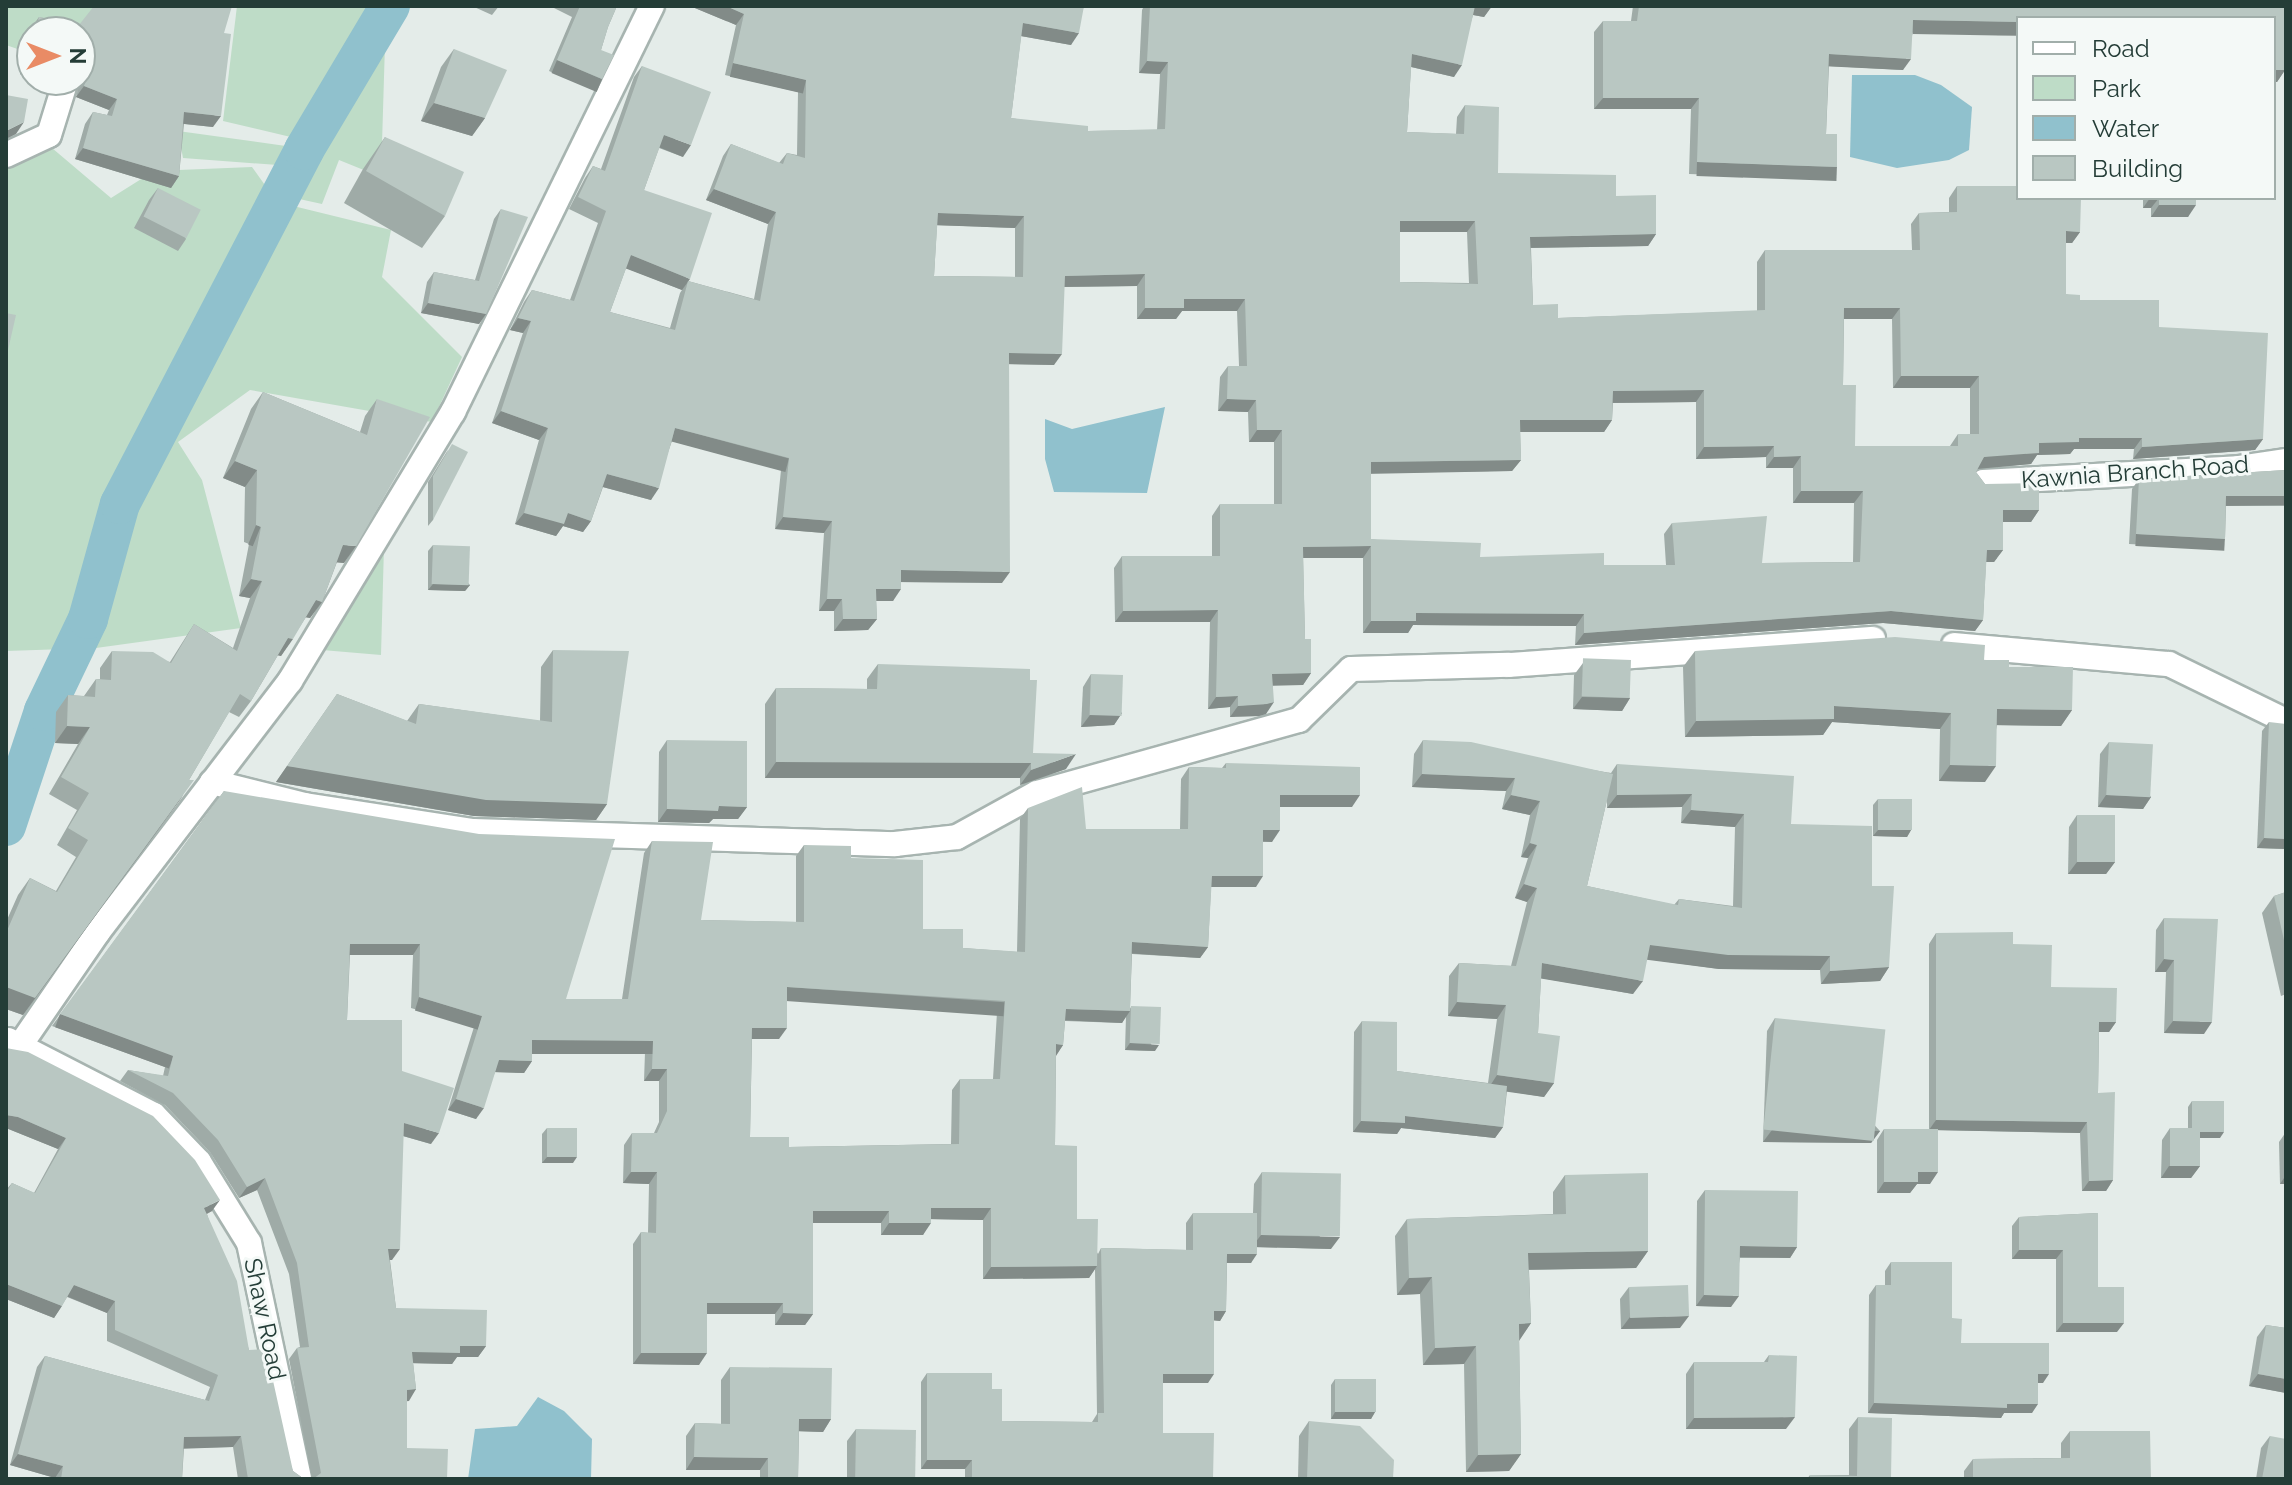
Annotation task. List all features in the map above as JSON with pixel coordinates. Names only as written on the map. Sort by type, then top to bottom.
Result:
[{"type":"street","points":[[13,1042],[290,681],[453,412],[652,6]]},
{"type":"street","points":[[6,155],[49,135],[61,96]]},
{"type":"street","name":"Kawnia Branch Road","points":[[1983,482],[2238,468],[2286,461]]},
{"type":"street","points":[[212,782],[305,805],[473,831],[895,844],[957,837],[1037,793],[1299,720],[1351,669],[1509,665],[1900,640]]},
{"type":"street","points":[[1932,643],[2169,664],[2286,721]]},
{"type":"street","name":"Shaw Road","points":[[13,1042],[154,1115],[199,1162],[249,1243],[299,1479]]},
{"type":"green space","points":[[6,6],[95,6],[89,16],[16,16],[16,48],[6,45]]},
{"type":"green space","points":[[237,6],[370,6],[295,138],[223,121]]},
{"type":"green space","points":[[386,11],[381,177],[339,160],[322,204],[281,195]]},
{"type":"green space","points":[[178,131],[286,146],[278,165],[183,158]]},
{"type":"green space","points":[[52,148],[111,198],[154,171],[252,167],[277,202],[391,230],[382,277],[462,357],[432,422],[250,390],[178,442],[202,480],[241,628],[96,648],[6,651],[6,169]]},
{"type":"green space","points":[[384,546],[381,655],[322,650]]},
{"type":"water","points":[[1852,75],[1915,75],[1941,85],[1972,107],[1969,150],[1949,160],[1897,168],[1850,157]]},
{"type":"water","points":[[1165,407],[1147,493],[1054,492],[1045,459],[1045,419],[1072,429]]},
{"type":"water","points":[[538,1397],[564,1411],[592,1439],[591,1479],[468,1479],[475,1429],[517,1426]]},
{"type":"building","points":[[94,6],[232,6],[224,33],[231,34],[221,116],[184,112],[179,176],[83,148],[93,112],[112,116],[117,99],[96,91],[96,16],[86,16]]},
{"type":"building","points":[[580,6],[617,6],[601,50],[614,55],[602,79],[557,60]]},
{"type":"building","points":[[726,6],[1084,6],[1079,33],[1023,23],[1011,118],[1088,126],[1088,131],[1165,129],[1168,62],[1147,61],[1150,6],[1475,6],[1462,65],[1412,54],[1407,132],[1464,134],[1465,105],[1499,107],[1498,173],[1616,175],[1616,196],[1656,195],[1656,234],[1530,237],[1533,305],[1558,304],[1558,318],[1765,310],[1765,250],[1920,250],[1919,213],[1957,212],[1957,186],[2016,186],[2016,200],[2081,200],[2080,232],[2066,231],[2066,294],[2080,295],[2080,300],[2159,300],[2159,327],[2268,333],[2263,439],[2142,447],[2142,438],[2079,438],[2079,442],[2039,443],[2039,453],[1984,457],[1976,472],[1985,484],[2039,483],[2039,510],[2003,510],[2003,550],[1987,550],[1983,620],[1891,611],[1584,633],[1584,614],[1416,613],[1416,621],[1371,621],[1371,546],[1303,547],[1305,639],[1311,639],[1311,673],[1272,674],[1274,702],[1238,706],[1238,696],[1216,697],[1218,610],[1123,611],[1122,556],[1220,556],[1220,504],[1282,504],[1282,430],[1257,430],[1256,400],[1227,399],[1228,366],[1247,366],[1245,299],[1184,299],[1184,308],[1145,308],[1145,274],[1065,276],[1062,354],[1009,353],[1010,572],[901,570],[901,589],[876,589],[877,619],[843,619],[842,599],[827,599],[832,521],[783,517],[789,458],[675,428],[659,488],[607,474],[591,521],[568,513],[564,524],[524,513],[548,428],[501,411],[531,321],[518,318],[532,290],[574,301],[606,211],[578,197],[593,166],[605,171],[642,66],[711,92],[691,145],[664,135],[644,190],[712,213],[690,279],[631,255],[610,312],[675,330],[688,281],[760,301],[776,212],[714,189],[731,144],[783,164],[787,153],[805,158],[806,80],[733,63],[744,14]],"holes":[[[938,213],[1024,216],[1023,277],[934,276]],[[1400,221],[1475,221],[1478,284],[1400,282]],[[1844,308],[1900,308],[1901,376],[1979,376],[1979,434],[1958,434],[1958,446],[1855,446],[1856,385],[1843,385]],[[1704,390],[1704,447],[1774,446],[1774,457],[1801,456],[1801,491],[1863,491],[1860,562],[1762,563],[1767,516],[1672,523],[1675,565],[1604,565],[1604,553],[1480,557],[1481,543],[1371,539],[1371,462],[1521,460],[1520,420],[1612,420],[1613,391]]]},
{"type":"building","points":[[1639,6],[2286,6],[2285,70],[2276,70],[2276,16],[2016,16],[2016,22],[1913,20],[1911,59],[1829,54],[1826,134],[1837,134],[1837,167],[1697,162],[1699,98],[1603,98],[1603,21],[1637,21]]},
{"type":"building","points":[[454,49],[507,70],[485,118],[434,103]]},
{"type":"building","points":[[6,95],[28,99],[24,122],[6,131]]},
{"type":"building","points":[[385,137],[464,172],[445,216],[366,171]]},
{"type":"building","points":[[158,188],[201,210],[186,238],[143,217]]},
{"type":"building","points":[[2159,200],[2196,200],[2196,205],[2159,205]]},
{"type":"building","points":[[501,209],[528,217],[486,314],[428,303],[434,272],[479,281]]},
{"type":"building","points":[[6,313],[16,315],[6,359]]},
{"type":"building","points":[[263,392],[367,435],[377,399],[430,417],[356,546],[343,545],[322,602],[316,600],[293,639],[288,638],[251,701],[240,694],[189,780],[194,780],[35,998],[6,987],[6,933],[30,878],[57,892],[88,840],[68,828],[89,793],[61,777],[90,727],[67,726],[68,695],[95,697],[96,679],[111,680],[112,651],[153,652],[171,663],[194,624],[237,651],[262,581],[251,579],[261,527],[256,525],[257,470],[235,461]]},
{"type":"building","points":[[452,444],[468,452],[433,520],[433,476]]},
{"type":"building","points":[[2286,470],[2286,496],[2226,496],[2225,539],[2136,534],[2139,479]]},
{"type":"building","points":[[433,545],[470,546],[469,585],[432,584]]},
{"type":"building","points":[[1895,637],[1985,645],[1984,660],[2009,660],[2009,667],[2073,667],[2072,710],[1997,709],[1996,766],[1950,765],[1951,713],[1834,706],[1834,719],[1696,721],[1695,651]]},
{"type":"building","points":[[553,650],[629,651],[607,804],[486,800],[287,766],[337,694],[416,724],[419,704],[552,722]]},
{"type":"building","points":[[1583,658],[1631,660],[1630,698],[1582,696]]},
{"type":"building","points":[[878,664],[1030,669],[1030,680],[1037,680],[1033,753],[1076,754],[1031,770],[1031,763],[776,762],[776,688],[877,689]]},
{"type":"building","points":[[1091,674],[1123,675],[1122,716],[1090,715]]},
{"type":"building","points":[[2269,722],[2286,724],[2286,839],[2264,838]]},
{"type":"building","points":[[667,740],[747,741],[747,807],[719,806],[718,811],[667,809]]},
{"type":"building","points":[[1423,740],[1471,742],[1613,774],[1587,886],[1678,905],[1679,899],[1742,908],[1744,814],[1691,810],[1692,794],[1617,795],[1617,764],[1794,776],[1791,824],[1872,826],[1872,886],[1894,886],[1889,967],[1830,971],[1830,956],[1728,955],[1650,945],[1643,981],[1542,963],[1538,1033],[1560,1036],[1554,1083],[1497,1075],[1506,1005],[1457,1002],[1459,963],[1516,966],[1537,888],[1524,884],[1537,845],[1530,843],[1540,801],[1511,795],[1515,778],[1422,774]]},
{"type":"building","points":[[2109,742],[2153,744],[2150,797],[2106,795]]},
{"type":"building","points":[[1226,763],[1360,767],[1360,795],[1280,795],[1280,830],[1263,830],[1263,876],[1212,876],[1208,947],[1132,942],[1130,1011],[1066,1009],[1063,1045],[1056,1044],[1055,1145],[1077,1146],[1077,1219],[1098,1219],[1097,1266],[991,1267],[991,1208],[931,1208],[931,1223],[889,1223],[889,1211],[813,1211],[813,1314],[783,1313],[783,1303],[707,1303],[707,1353],[641,1353],[641,1232],[656,1233],[657,1172],[631,1172],[632,1133],[657,1133],[667,1111],[667,1069],[652,1069],[653,1041],[532,1040],[532,1061],[499,1060],[484,1108],[456,1099],[482,1016],[419,997],[420,944],[350,944],[347,1020],[402,1020],[402,1071],[454,1088],[439,1133],[404,1123],[400,1249],[388,1249],[396,1308],[487,1310],[486,1346],[460,1346],[460,1353],[412,1352],[416,1389],[407,1390],[407,1448],[448,1449],[447,1479],[313,1479],[321,1473],[297,1348],[309,1347],[297,1263],[265,1178],[247,1187],[218,1140],[173,1093],[128,1070],[168,1076],[173,1056],[60,1014],[224,791],[479,834],[615,839],[566,999],[628,999],[652,841],[713,842],[701,920],[804,922],[804,845],[851,846],[851,858],[923,860],[923,929],[963,929],[963,948],[1025,952],[1028,808],[1082,787],[1086,829],[1188,829],[1189,767],[1226,768]],"holes":[[[787,987],[1005,1001],[1000,1079],[960,1079],[959,1144],[789,1147],[789,1137],[750,1137],[752,1028],[787,1028]]]},
{"type":"building","points":[[1878,799],[1912,799],[1912,830],[1878,830]]},
{"type":"building","points":[[2077,815],[2115,815],[2115,862],[2077,862]]},
{"type":"building","points":[[2286,892],[2286,949],[2274,896]]},
{"type":"building","points":[[2164,918],[2218,919],[2212,1022],[2173,1021],[2174,960],[2164,959]]},
{"type":"building","points":[[2013,932],[2013,944],[2052,945],[2051,987],[2117,988],[2116,1022],[2099,1022],[2098,1093],[2115,1092],[2113,1180],[2089,1181],[2087,1122],[1936,1120],[1936,933]]},
{"type":"building","points":[[1131,1006],[1161,1007],[1160,1044],[1130,1043]]},
{"type":"building","points":[[1775,1018],[1885,1030],[1874,1141],[1763,1129]]},
{"type":"building","points":[[1362,1021],[1397,1022],[1397,1071],[1507,1086],[1503,1127],[1405,1116],[1405,1123],[1361,1121]]},
{"type":"building","points":[[6,1048],[28,1052],[153,1116],[195,1160],[220,1200],[204,1208],[237,1281],[249,1350],[266,1349],[293,1471],[304,1479],[248,1479],[241,1436],[184,1437],[182,1479],[61,1479],[63,1466],[18,1454],[45,1356],[209,1401],[218,1375],[115,1330],[115,1301],[74,1285],[62,1306],[6,1284],[6,1193],[12,1183],[35,1193],[66,1138],[18,1117],[6,1115]]},
{"type":"building","points":[[2192,1101],[2224,1101],[2224,1132],[2200,1132],[2200,1128],[2192,1128]]},
{"type":"building","points":[[547,1128],[577,1128],[577,1157],[547,1157]]},
{"type":"building","points":[[2170,1128],[2200,1128],[2200,1166],[2170,1166]]},
{"type":"building","points":[[1884,1129],[1938,1129],[1938,1172],[1918,1172],[1918,1182],[1884,1182]]},
{"type":"building","points":[[1262,1172],[1341,1173],[1340,1236],[1261,1235]]},
{"type":"building","points":[[1648,1173],[1648,1251],[1528,1253],[1531,1323],[1519,1324],[1521,1454],[1478,1455],[1476,1346],[1435,1348],[1432,1277],[1409,1278],[1407,1219],[1566,1214],[1565,1175]]},
{"type":"building","points":[[1705,1190],[1798,1191],[1797,1247],[1740,1246],[1739,1296],[1704,1295]]},
{"type":"building","points":[[1193,1213],[1257,1213],[1257,1254],[1227,1254],[1226,1311],[1214,1311],[1214,1374],[1163,1374],[1163,1433],[1214,1433],[1213,1479],[972,1479],[972,1460],[927,1460],[927,1373],[992,1373],[992,1389],[1002,1389],[1002,1421],[1098,1422],[1098,1413],[1104,1413],[1101,1248],[1193,1250]]},
{"type":"building","points":[[2098,1213],[2098,1287],[2124,1287],[2124,1323],[2063,1323],[2063,1250],[2019,1250],[2019,1217]]},
{"type":"building","points":[[1891,1262],[1952,1262],[1952,1318],[1962,1319],[1961,1343],[2049,1343],[2049,1374],[2038,1374],[2038,1404],[2007,1404],[2007,1408],[1874,1403],[1876,1285],[1891,1285]]},
{"type":"building","points":[[1688,1285],[1689,1316],[1630,1318],[1629,1287]]},
{"type":"building","points":[[2266,1325],[2286,1328],[2286,1379],[2258,1374]]},
{"type":"building","points":[[1769,1355],[1797,1356],[1795,1417],[1694,1418],[1694,1362],[1768,1362]]},
{"type":"building","points":[[730,1367],[832,1368],[831,1419],[799,1419],[798,1479],[768,1479],[768,1458],[694,1457],[695,1423],[730,1424]]},
{"type":"building","points":[[1335,1379],[1376,1379],[1376,1412],[1335,1412]]},
{"type":"building","points":[[1858,1417],[1892,1418],[1891,1479],[1810,1479],[1810,1475],[1857,1476]]},
{"type":"building","points":[[1309,1421],[1360,1426],[1394,1460],[1393,1479],[1307,1479]]},
{"type":"building","points":[[856,1429],[916,1430],[915,1479],[855,1479]]},
{"type":"building","points":[[2070,1431],[2150,1431],[2151,1479],[1973,1479],[1973,1459],[2070,1458]]},
{"type":"building","points":[[2270,1436],[2286,1439],[2286,1479],[2262,1479]]},
{"type":"waterway","points":[[6,826],[44,711],[88,619],[120,504],[304,150],[390,6]]}]
